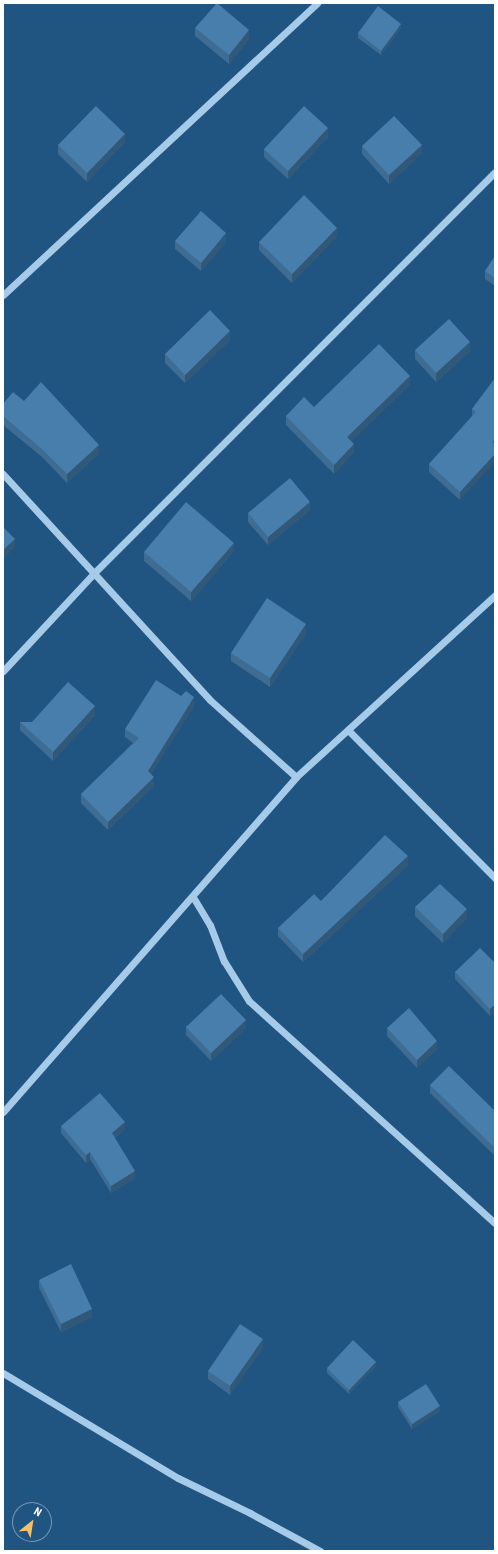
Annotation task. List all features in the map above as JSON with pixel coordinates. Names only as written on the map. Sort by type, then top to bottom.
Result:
[{"type":"street","points":[[3,294],[318,3]]},
{"type":"street","points":[[3,671],[94,573],[495,172]]},
{"type":"street","points":[[3,474],[210,700],[296,777]]},
{"type":"street","points":[[3,1112],[193,897],[296,777],[495,595]]},
{"type":"street","points":[[348,730],[495,878]]},
{"type":"street","points":[[193,897],[210,926],[224,962],[249,1001],[495,1223]]},
{"type":"street","points":[[3,1373],[178,1478],[250,1513],[320,1551]]},
{"type":"building","points":[[217,3],[249,30],[229,55],[195,28]]},
{"type":"building","points":[[378,6],[401,24],[381,51],[358,33]]},
{"type":"building","points":[[96,106],[125,134],[87,173],[58,145]]},
{"type":"building","points":[[304,106],[328,128],[288,171],[264,149]]},
{"type":"building","points":[[394,116],[422,145],[389,175],[362,146]]},
{"type":"building","points":[[304,195],[337,228],[292,274],[259,242]]},
{"type":"building","points":[[201,211],[226,233],[201,263],[175,241]]},
{"type":"building","points":[[495,256],[495,278],[485,271]]},
{"type":"building","points":[[210,310],[230,331],[185,375],[165,354]]},
{"type":"building","points":[[449,319],[470,342],[436,373],[415,350]]},
{"type":"building","points":[[379,344],[410,376],[347,437],[354,444],[334,465],[286,416],[304,397],[314,407]]},
{"type":"building","points":[[495,378],[495,439],[493,442],[495,444],[495,454],[460,492],[429,464],[476,412],[472,409]]},
{"type":"building","points":[[41,382],[99,445],[67,474],[42,449],[3,416],[3,404],[13,392],[24,401]]},
{"type":"building","points":[[290,478],[310,502],[268,537],[248,513]]},
{"type":"building","points":[[186,502],[234,543],[191,592],[144,552]]},
{"type":"building","points":[[3,527],[15,539],[3,550]]},
{"type":"building","points":[[267,598],[306,624],[270,678],[231,653]]},
{"type":"building","points":[[156,680],[181,696],[186,691],[194,697],[148,771],[154,777],[108,822],[81,794],[139,738],[125,729]]},
{"type":"building","points":[[68,682],[95,706],[53,752],[20,722],[32,722]]},
{"type":"building","points":[[385,835],[408,856],[303,954],[278,928],[314,894],[321,901]]},
{"type":"building","points":[[440,884],[467,909],[443,934],[415,907]]},
{"type":"building","points":[[480,948],[495,963],[495,1004],[490,1009],[455,972]]},
{"type":"building","points":[[221,994],[246,1020],[211,1053],[186,1027]]},
{"type":"building","points":[[409,1008],[437,1041],[417,1060],[387,1028]]},
{"type":"building","points":[[449,1066],[495,1111],[495,1148],[430,1085]]},
{"type":"building","points":[[100,1093],[125,1122],[112,1133],[135,1171],[111,1186],[90,1152],[86,1155],[61,1126]]},
{"type":"building","points":[[71,1264],[92,1309],[61,1324],[39,1280]]},
{"type":"building","points":[[240,1324],[263,1339],[230,1386],[208,1371]]},
{"type":"building","points":[[353,1340],[376,1362],[349,1390],[327,1368]]},
{"type":"building","points":[[426,1384],[440,1406],[412,1424],[398,1402]]}]
